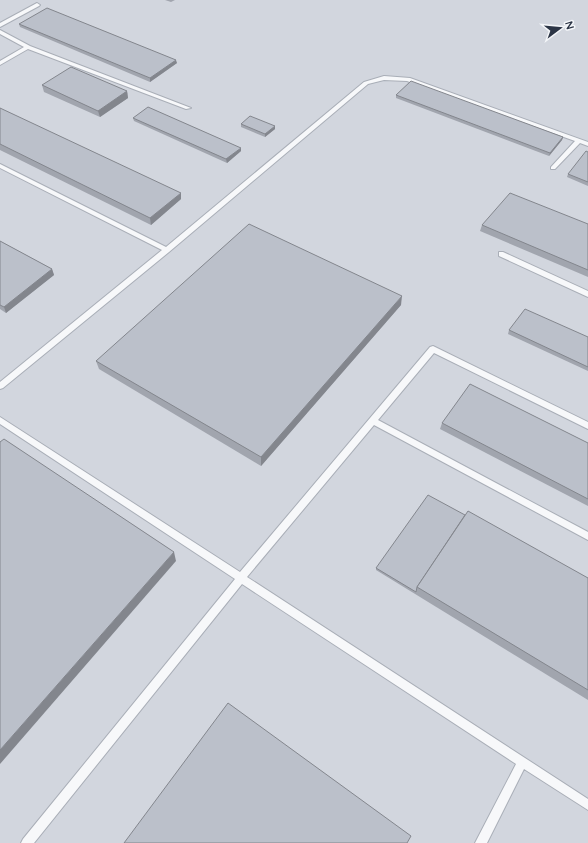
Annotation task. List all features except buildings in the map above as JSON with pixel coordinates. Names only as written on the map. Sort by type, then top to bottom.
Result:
[{"type":"lane","points":[[0,25],[37,5]]},
{"type":"lane","points":[[0,32],[28,47],[188,108]]},
{"type":"lane","points":[[0,63],[28,47]]},
{"type":"lane","points":[[0,386],[168,250],[366,83],[384,78],[408,79],[588,144]]},
{"type":"lane","points":[[553,168],[579,141]]},
{"type":"lane","points":[[0,166],[168,250]]},
{"type":"lane","points":[[501,254],[588,294]]},
{"type":"lane","points":[[27,843],[241,578],[433,349],[588,426]]},
{"type":"lane","points":[[0,420],[588,805]]},
{"type":"lane","points":[[373,421],[588,536]]},
{"type":"lane","points":[[481,843],[522,762]]},
{"type":"shaded area","points":[[0,0],[588,0],[588,843],[0,843]]}]
